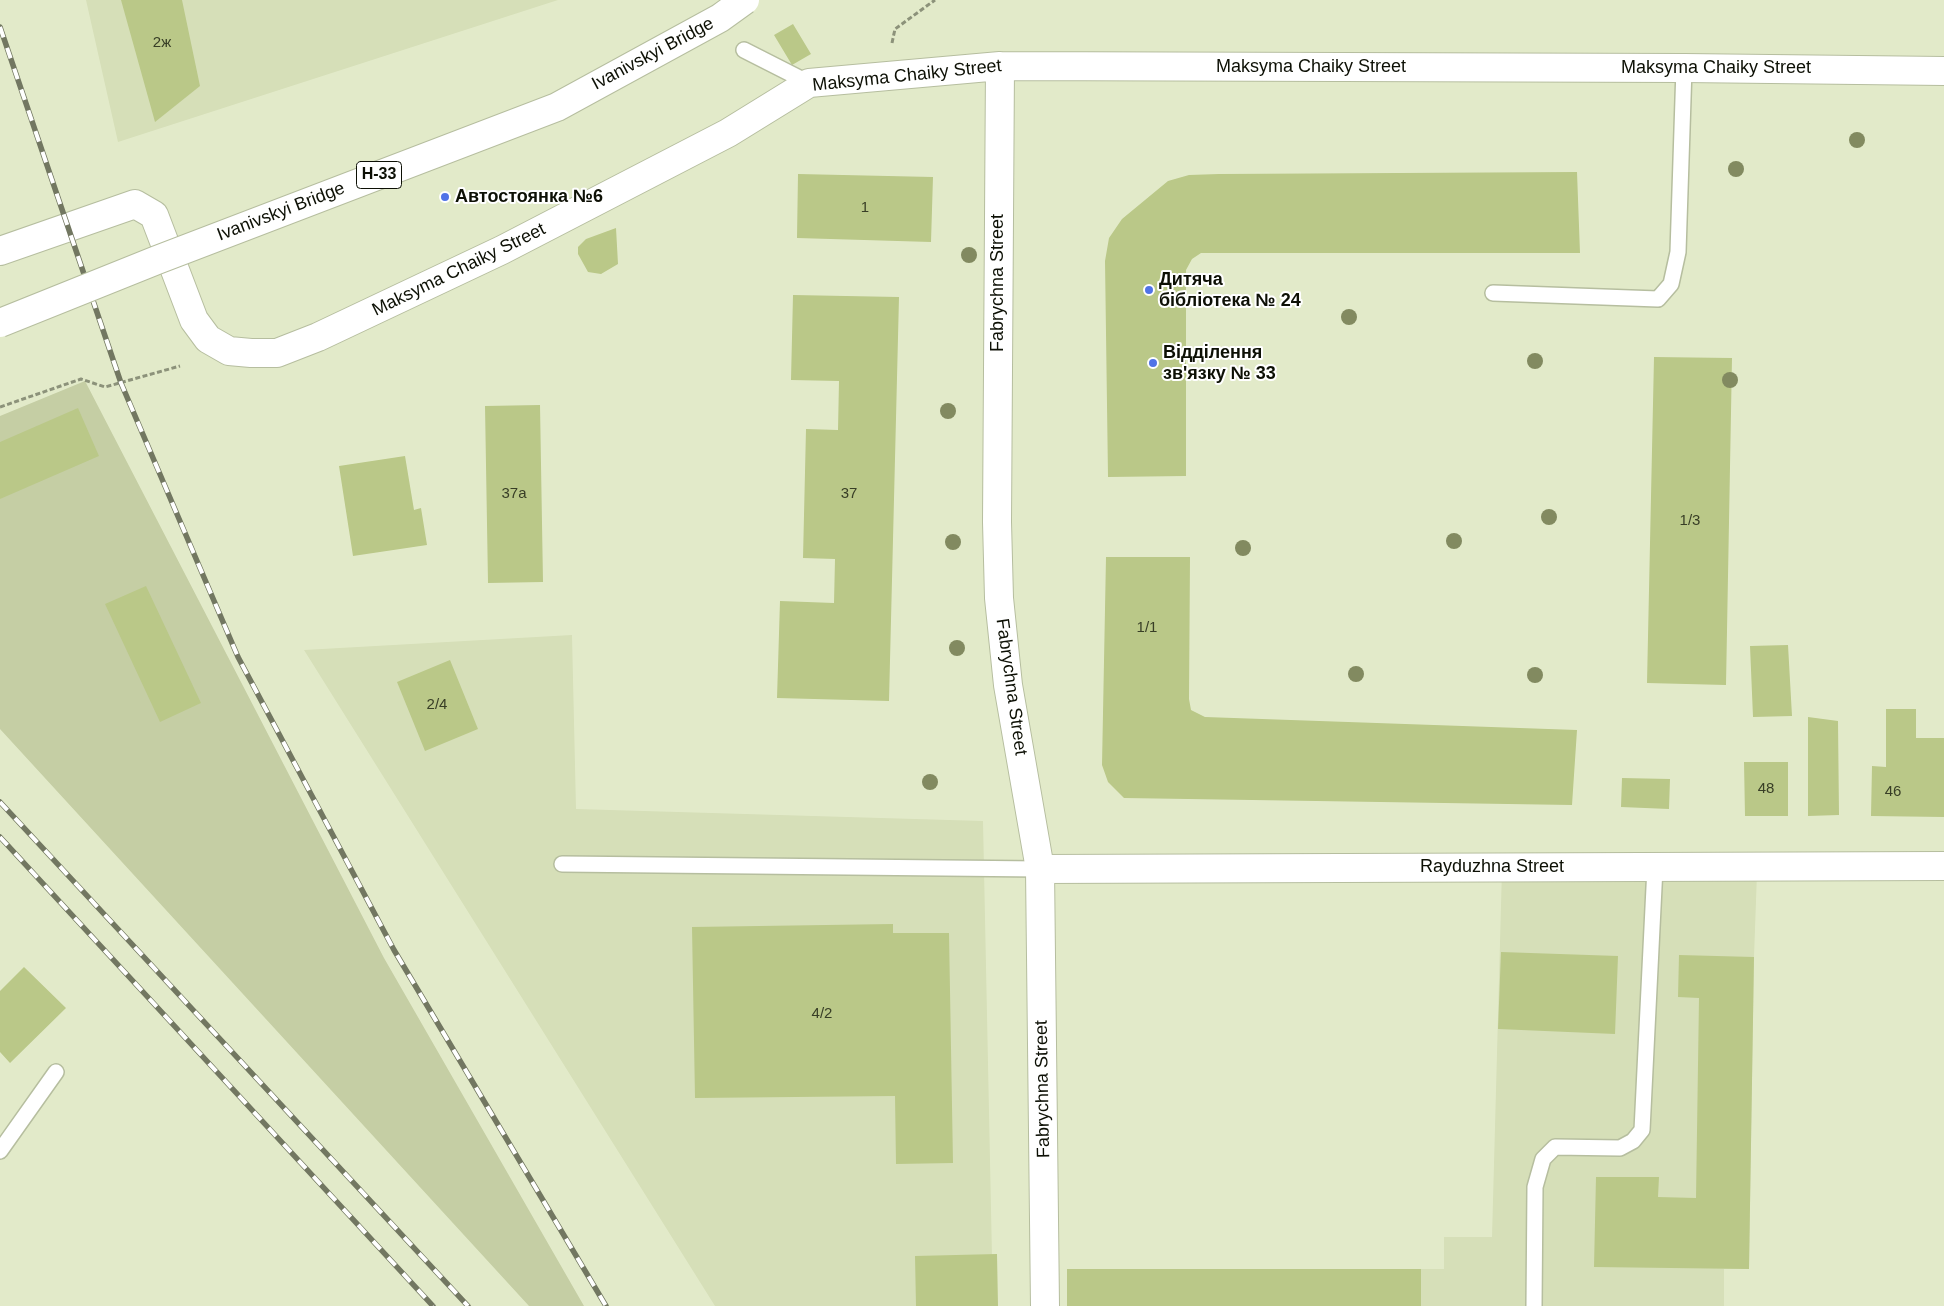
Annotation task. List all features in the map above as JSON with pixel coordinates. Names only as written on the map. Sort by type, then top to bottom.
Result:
[{"type":"street","name":"Ivanivskyi Bridge","points":[[0,323],[157,260],[556,106],[720,18],[745,0]]},
{"type":"street","name":"Maksyma Chaiky Street","points":[[0,251],[135,204],[154,215],[194,320],[208,339],[229,351],[277,353],[318,337],[502,250],[728,133],[809,83],[885,78],[1000,66],[1684,68],[1944,71]]},
{"type":"street","name":"Fabrychna Street","points":[[1000,66],[996,522],[999,598],[1008,686],[1040,869],[1045,1306]]},
{"type":"street","name":"Rayduzhna Street","points":[[1040,869],[1944,866]]},
{"type":"lane","points":[[744,50],[809,83]]},
{"type":"lane","points":[[1493,293],[1658,299],[1671,284],[1678,252],[1684,68]]},
{"type":"lane","points":[[562,864],[1040,869]]},
{"type":"lane","points":[[1534,1306],[1535,1187],[1543,1159],[1554,1147],[1620,1148],[1633,1141],[1642,1130],[1655,867]]},
{"type":"lane","points":[[0,1151],[56,1072]]},
{"type":"path","points":[[885,78],[895,29],[935,0]]},
{"type":"path","points":[[0,407],[81,379],[105,387],[180,366]]},
{"type":"shaded area","points":[[86,0],[558,0],[118,142]]},
{"type":"shaded area","points":[[85,381],[384,958],[584,1306],[529,1306],[0,729],[0,416]]},
{"type":"shaded area","points":[[572,635],[576,809],[983,821],[993,1306],[715,1306],[304,650]]},
{"type":"shaded area","points":[[1502,869],[1757,873],[1749,1269],[1724,1269],[1724,1306],[1421,1306],[1421,1269],[1444,1269],[1444,1237],[1492,1237]]},
{"type":"building","points":[[121,0],[182,0],[200,86],[155,122]]},
{"type":"building","points":[[793,24],[811,54],[792,65],[774,35]]},
{"type":"building","points":[[1577,172],[1580,253],[1201,253],[1192,259],[1186,270],[1186,476],[1108,477],[1105,261],[1109,238],[1122,219],[1168,181],[1189,175],[1219,174]]},
{"type":"building","points":[[798,174],[933,177],[931,242],[797,238]]},
{"type":"building","points":[[616,228],[618,264],[601,274],[588,272],[578,254],[578,247],[586,239]]},
{"type":"building","points":[[793,295],[899,297],[889,701],[777,698],[780,601],[834,603],[835,559],[803,558],[806,429],[838,430],[839,381],[791,380]]},
{"type":"building","points":[[1654,357],[1732,358],[1726,685],[1647,683]]},
{"type":"building","points":[[540,405],[543,582],[488,583],[485,406]]},
{"type":"building","points":[[78,408],[99,456],[0,499],[0,442]]},
{"type":"building","points":[[405,456],[414,510],[421,508],[427,545],[353,556],[339,466]]},
{"type":"building","points":[[1106,557],[1190,557],[1189,699],[1191,710],[1205,717],[1577,730],[1572,805],[1124,798],[1108,782],[1102,765]]},
{"type":"building","points":[[146,586],[201,703],[160,722],[105,604]]},
{"type":"building","points":[[1788,645],[1792,716],[1753,717],[1750,646]]},
{"type":"building","points":[[450,660],[478,729],[425,751],[397,682]]},
{"type":"building","points":[[1886,709],[1916,709],[1916,738],[1944,738],[1944,817],[1871,816],[1872,766],[1886,767]]},
{"type":"building","points":[[1808,717],[1838,721],[1839,815],[1808,816]]},
{"type":"building","points":[[1744,762],[1788,762],[1788,816],[1745,816]]},
{"type":"building","points":[[1622,778],[1670,779],[1669,809],[1621,807]]},
{"type":"building","points":[[893,924],[893,933],[949,933],[953,1163],[896,1164],[895,1096],[695,1098],[692,927]]},
{"type":"building","points":[[1501,952],[1618,956],[1615,1034],[1498,1029]]},
{"type":"building","points":[[1679,955],[1754,957],[1749,1269],[1594,1267],[1596,1177],[1659,1177],[1658,1197],[1696,1198],[1699,998],[1678,997]]},
{"type":"building","points":[[24,967],[66,1008],[10,1063],[0,1052],[0,991]]},
{"type":"building","points":[[997,1254],[998,1306],[916,1306],[915,1256]]},
{"type":"building","points":[[1067,1269],[1421,1269],[1421,1306],[1067,1306]]},
{"type":"railway","points":[[0,27],[121,383],[238,657],[394,950],[606,1306]]},
{"type":"railway","points":[[0,802],[468,1306]]},
{"type":"railway","points":[[0,837],[433,1306]]},
{"type":"place","name":"Автостоянка №6","points":[[445,197]]},
{"type":"place","name":"Дитяча бібліотека № 24","points":[[1149,290]]},
{"type":"place","name":"Відділення зв'язку № 33","points":[[1153,363]]}]
